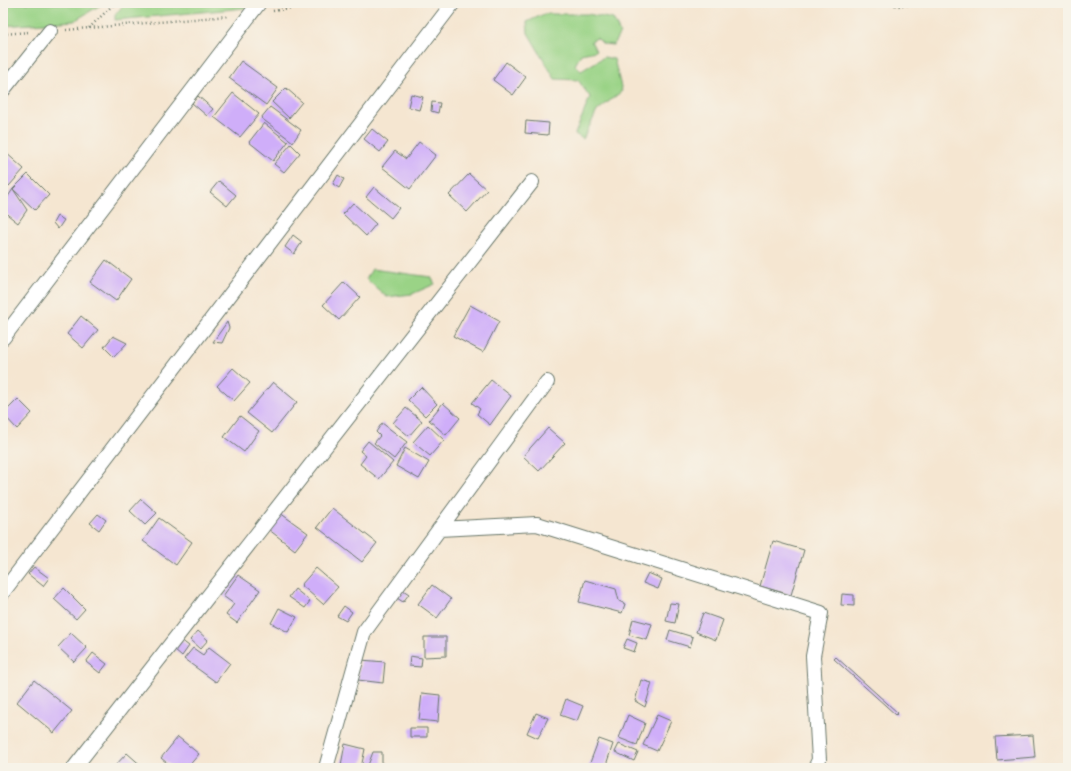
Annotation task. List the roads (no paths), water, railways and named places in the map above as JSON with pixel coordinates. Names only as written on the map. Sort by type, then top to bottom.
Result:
[{"type":"street","points":[[3,338],[259,3]]},
{"type":"street","points":[[3,592],[453,3]]},
{"type":"street","points":[[3,90],[50,31]]},
{"type":"street","points":[[74,768],[532,182]]},
{"type":"street","points":[[326,768],[364,632],[547,382]]},
{"type":"street","points":[[439,529],[537,524],[821,613],[813,656],[819,760],[815,768]]}]
